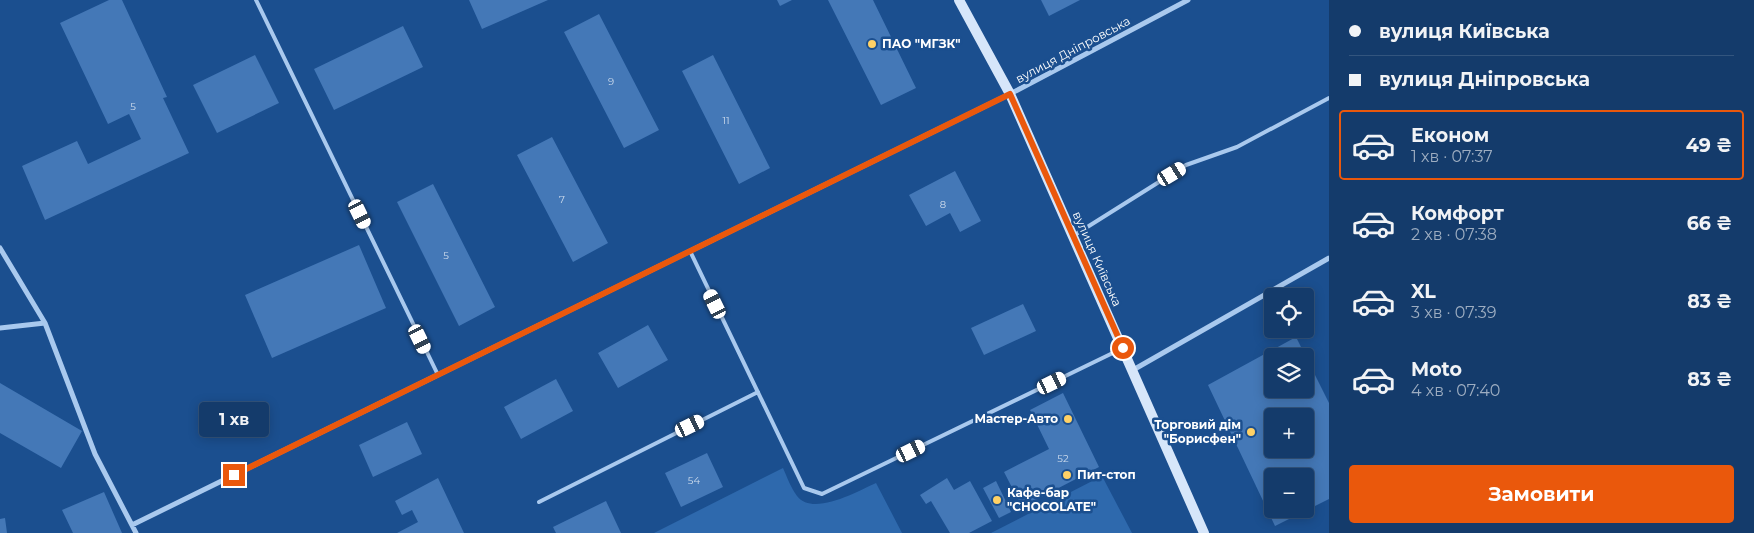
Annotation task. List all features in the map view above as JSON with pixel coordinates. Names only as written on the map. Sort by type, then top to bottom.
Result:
[{"type":"main road","name":"вулиця Київська","points":[[959,0],[1010,94],[1204,533]]},
{"type":"street","name":"вулиця Дніпровська","points":[[132,525],[1010,94],[1188,0]]},
{"type":"street","points":[[0,248],[45,323],[95,454],[136,533]]},
{"type":"street","points":[[1133,370],[1329,258]]},
{"type":"street","points":[[0,328],[45,323]]},
{"type":"lane","points":[[256,0],[438,375]]},
{"type":"lane","points":[[1073,236],[1186,165],[1237,147],[1329,98]]},
{"type":"lane","points":[[690,252],[804,488],[822,494],[1123,348]]},
{"type":"lane","points":[[539,502],[758,392]]},
{"type":"shaded area","points":[[783,468],[797,496],[804,502],[814,504],[836,500],[876,483],[902,533],[654,533]]},
{"type":"shaded area","points":[[1102,476],[1132,533],[991,533]]},
{"type":"building","points":[[109,0],[122,0],[167,97],[163,98],[189,153],[45,220],[22,166],[77,141],[88,164],[141,139],[129,114],[108,124],[60,23]]},
{"type":"building","points":[[469,0],[548,0],[482,29]]},
{"type":"building","points":[[777,0],[792,0],[780,6]]},
{"type":"building","name":"ПАО \"МГЗК\"","points":[[828,0],[873,0],[916,88],[881,105]]},
{"type":"building","points":[[1041,0],[1080,0],[1049,16]]},
{"type":"building","points":[[599,14],[659,130],[624,148],[564,32]]},
{"type":"building","points":[[403,26],[423,67],[334,110],[314,69]]},
{"type":"building","points":[[255,55],[279,103],[217,133],[193,85]]},
{"type":"building","points":[[713,55],[770,168],[739,184],[682,71]]},
{"type":"building","points":[[552,137],[608,243],[573,262],[517,155]]},
{"type":"building","points":[[955,171],[981,221],[960,232],[950,213],[926,226],[909,195]]},
{"type":"building","points":[[433,184],[495,307],[459,326],[397,202]]},
{"type":"building","points":[[359,245],[386,308],[272,358],[245,295]]},
{"type":"building","points":[[1023,304],[1036,331],[984,355],[971,328]]},
{"type":"building","points":[[648,325],[668,360],[618,388],[598,353]]},
{"type":"building","name":"Торговий дім \"Борисфен\"","points":[[1294,338],[1296,338],[1302,348],[1276,348]]},
{"type":"building","name":"Торговий дім \"Борисфен\"","points":[[1264,354],[1264,398],[1314,398],[1314,373],[1329,403],[1329,499],[1314,506],[1314,468],[1264,468],[1264,503],[1208,385]]},
{"type":"building","points":[[556,379],[573,411],[521,439],[504,407]]},
{"type":"building","points":[[0,383],[82,431],[61,468],[0,433]]},
{"type":"building","points":[[1063,393],[1099,467],[1022,507],[1004,472],[1049,449],[1030,410]]},
{"type":"building","points":[[407,422],[422,454],[373,477],[359,445]]},
{"type":"building","points":[[707,453],[723,487],[681,507],[665,473]]},
{"type":"building","points":[[438,478],[464,533],[397,533],[418,522],[412,510],[402,515],[395,501]]},
{"type":"building","points":[[947,478],[954,490],[970,481],[992,521],[969,533],[950,533],[931,501],[926,504],[920,495]]},
{"type":"building","name":"Кафе-бар \"CHOCOLATE\"","points":[[996,481],[1011,512],[999,518],[983,488]]},
{"type":"building","points":[[104,492],[122,533],[73,533],[62,510]]},
{"type":"building","points":[[606,501],[621,533],[556,533],[553,527]]},
{"type":"building","points":[[5,518],[7,533],[0,533],[0,519]]},
{"type":"building","name":"Торговий дім \"Борисфен\"","points":[[1271,518],[1291,518],[1275,526]]},
{"type":"place","name":"ПАО \"МГЗК\"","points":[[872,44]]},
{"type":"place","name":"Мастер-Авто","points":[[1068,419]]},
{"type":"place","name":"Торговий дім \"Борисфен\"","points":[[1251,432]]},
{"type":"place","name":"Пит-стоп","points":[[1067,475]]},
{"type":"place","name":"Кафе-бар \"CHOCOLATE\"","points":[[997,500]]},
{"type":"route","points":[[234,475],[1010,94],[1123,348]]}]
